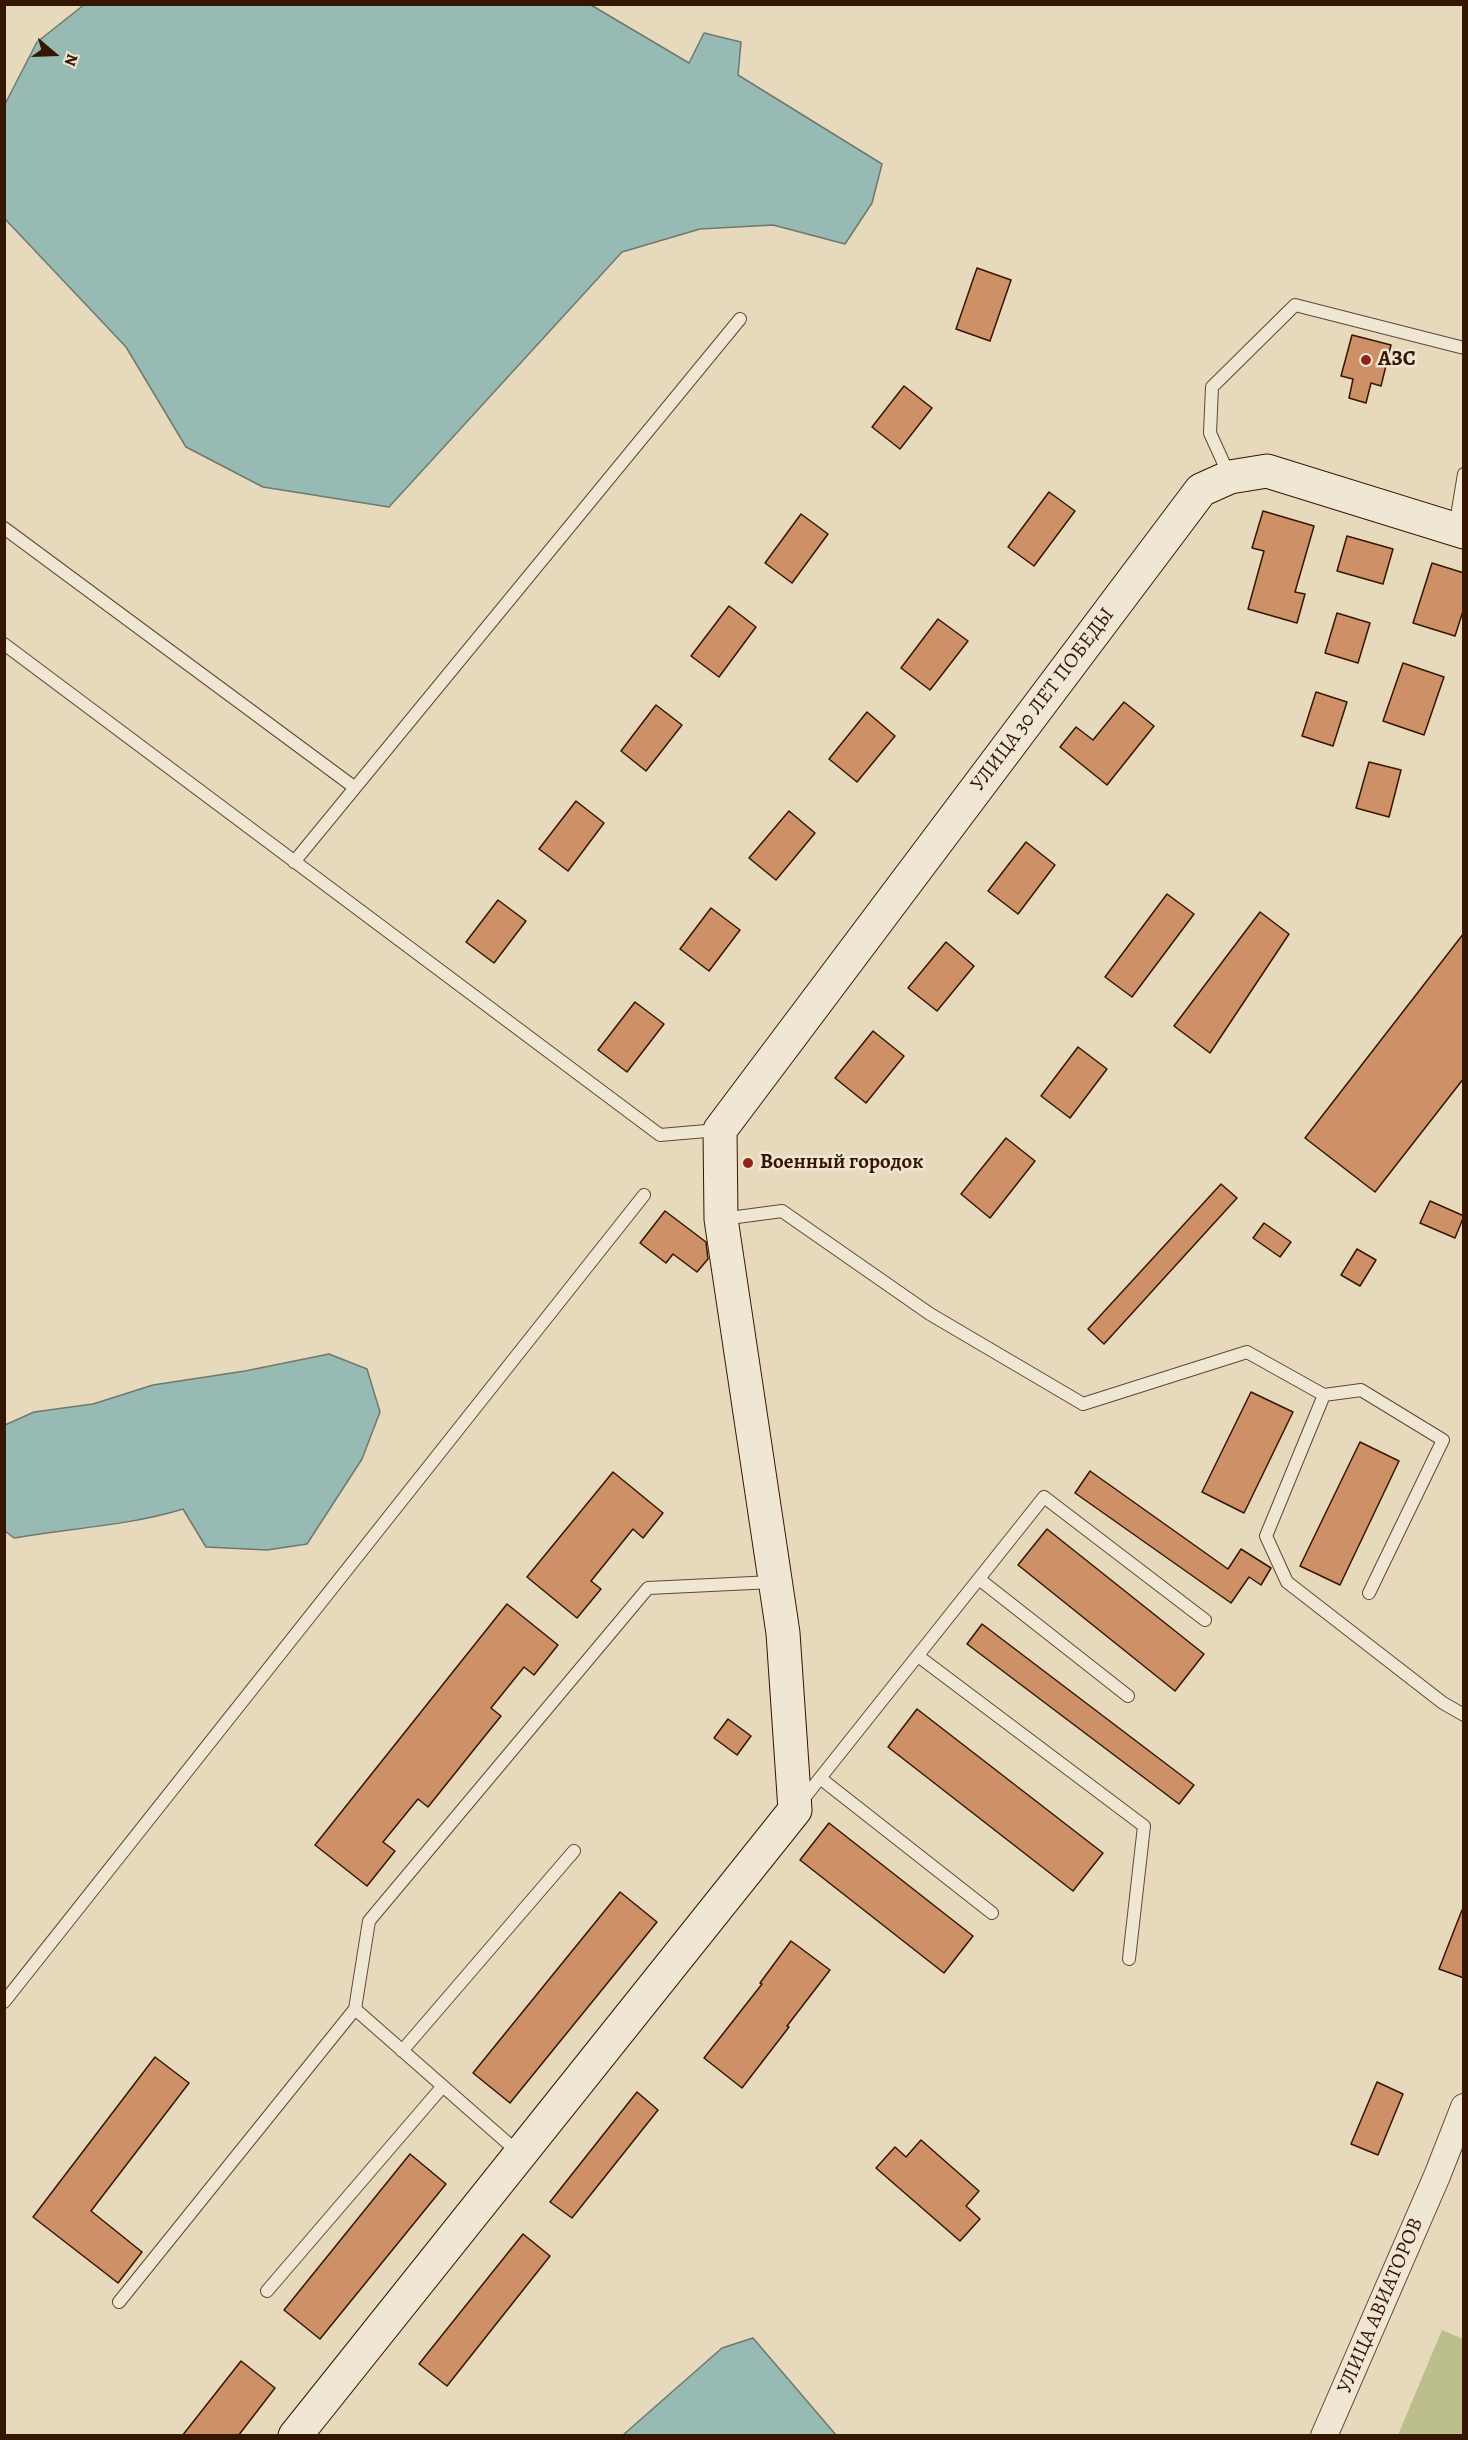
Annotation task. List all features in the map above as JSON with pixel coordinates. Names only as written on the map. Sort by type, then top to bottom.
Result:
[{"type":"street","name":"УЛИЦА 30 ЛЕТ ПОБЕДЫ","points":[[720,1130],[1201,490],[1230,477],[1267,471],[1459,531]]},
{"type":"street","points":[[295,2436],[795,1810],[783,1633],[721,1219],[720,1130]]},
{"type":"street","name":"УЛИЦА АВИАТОРОВ","points":[[1324,2436],[1464,2107]]},
{"type":"lane","points":[[1230,477],[1210,433],[1212,387],[1295,304],[1464,348]]},
{"type":"lane","points":[[294,862],[740,319]]},
{"type":"lane","points":[[1459,531],[1464,474]]},
{"type":"lane","points":[[4,528],[354,787]]},
{"type":"lane","points":[[4,644],[660,1135],[720,1130]]},
{"type":"lane","points":[[4,2001],[644,1195]]},
{"type":"lane","points":[[721,1219],[782,1210],[930,1314],[1083,1404],[1247,1352],[1324,1395],[1361,1390],[1443,1440],[1370,1593]]},
{"type":"lane","points":[[1324,1395],[1266,1536],[1287,1582],[1443,1703],[1464,1715]]},
{"type":"lane","points":[[795,1810],[1044,1497],[1205,1620]]},
{"type":"lane","points":[[979,1579],[1128,1696]]},
{"type":"lane","points":[[119,2302],[355,2009],[369,1921],[648,1588],[775,1581]]},
{"type":"lane","points":[[918,1656],[1144,1826],[1129,1959]]},
{"type":"lane","points":[[820,1778],[992,1913]]},
{"type":"lane","points":[[402,2051],[574,1851]]},
{"type":"lane","points":[[355,2009],[520,2154]]},
{"type":"lane","points":[[267,2291],[443,2086]]},
{"type":"green space","points":[[1442,2330],[1463,2339],[1463,2435],[1398,2435]]},
{"type":"water","points":[[85,4],[591,5],[689,63],[704,33],[741,42],[738,75],[882,164],[872,203],[845,244],[773,225],[700,229],[622,252],[389,507],[263,487],[186,447],[126,347],[5,219],[5,104],[37,42]]},
{"type":"water","points":[[329,1354],[367,1369],[380,1412],[362,1459],[307,1544],[267,1550],[206,1547],[183,1509],[120,1523],[14,1538],[5,1531],[5,1425],[34,1412],[93,1404],[153,1385],[245,1371]]},
{"type":"water","points":[[753,2338],[836,2435],[623,2435],[722,2348]]},
{"type":"building","points":[[977,268],[1011,280],[990,341],[956,329]]},
{"type":"building","name":"АЗС","points":[[1352,335],[1391,345],[1381,386],[1371,383],[1366,403],[1349,398],[1353,379],[1341,376]]},
{"type":"building","points":[[904,386],[932,408],[900,449],[872,427]]},
{"type":"building","points":[[1049,492],[1075,511],[1034,566],[1008,547]]},
{"type":"building","points":[[1263,511],[1314,526],[1295,592],[1305,594],[1297,623],[1248,609],[1264,551],[1252,548]]},
{"type":"building","points":[[801,514],[828,534],[792,583],[765,563]]},
{"type":"building","points":[[1347,536],[1393,549],[1383,584],[1337,571]]},
{"type":"building","points":[[1432,563],[1464,573],[1464,608],[1455,636],[1413,623]]},
{"type":"building","points":[[729,606],[756,627],[719,677],[691,656]]},
{"type":"building","points":[[1337,613],[1370,623],[1358,663],[1325,653]]},
{"type":"building","points":[[938,619],[968,641],[930,690],[901,668]]},
{"type":"building","points":[[1403,663],[1444,677],[1424,735],[1383,721]]},
{"type":"building","points":[[1316,692],[1347,702],[1333,746],[1302,736]]},
{"type":"building","points":[[1124,702],[1154,726],[1107,785],[1060,747],[1076,727],[1093,740]]},
{"type":"building","points":[[656,705],[682,725],[646,771],[621,751]]},
{"type":"building","points":[[867,712],[895,736],[857,782],[829,759]]},
{"type":"building","points":[[1369,762],[1401,770],[1389,817],[1356,808]]},
{"type":"building","points":[[576,801],[604,823],[568,871],[539,849]]},
{"type":"building","points":[[789,811],[815,833],[776,880],[749,858]]},
{"type":"building","points":[[1026,842],[1055,865],[1018,914],[988,891]]},
{"type":"building","points":[[1167,894],[1194,914],[1132,997],[1105,977]]},
{"type":"building","points":[[498,900],[526,921],[494,963],[466,942]]},
{"type":"building","points":[[711,908],[740,930],[709,971],[680,949]]},
{"type":"building","points":[[1260,912],[1289,934],[1210,1053],[1174,1026]]},
{"type":"building","points":[[1464,933],[1464,1078],[1375,1192],[1305,1138]]},
{"type":"building","points":[[946,942],[974,966],[937,1011],[908,988]]},
{"type":"building","points":[[635,1002],[664,1024],[627,1072],[598,1050]]},
{"type":"building","points":[[873,1031],[904,1056],[866,1103],[835,1078]]},
{"type":"building","points":[[1078,1047],[1107,1069],[1070,1118],[1041,1096]]},
{"type":"building","points":[[1006,1138],[1035,1161],[990,1218],[961,1194]]},
{"type":"building","points":[[1221,1184],[1237,1198],[1104,1344],[1088,1329]]},
{"type":"building","points":[[1430,1201],[1464,1216],[1455,1238],[1420,1223]]},
{"type":"building","points":[[665,1211],[706,1242],[708,1259],[697,1272],[673,1254],[666,1263],[640,1243]]},
{"type":"building","points":[[1264,1223],[1291,1242],[1280,1257],[1253,1238]]},
{"type":"building","points":[[1357,1249],[1376,1260],[1360,1286],[1341,1275]]},
{"type":"building","points":[[1251,1392],[1293,1412],[1244,1513],[1202,1492]]},
{"type":"building","points":[[1360,1442],[1399,1461],[1340,1585],[1300,1566]]},
{"type":"building","points":[[1090,1471],[1228,1569],[1241,1549],[1271,1568],[1261,1585],[1249,1577],[1231,1603],[1075,1493]]},
{"type":"building","points":[[613,1472],[663,1513],[643,1538],[633,1529],[591,1581],[601,1589],[577,1618],[527,1577]]},
{"type":"building","points":[[1047,1529],[1204,1654],[1175,1691],[1018,1565]]},
{"type":"building","points":[[507,1604],[558,1645],[534,1675],[524,1667],[491,1708],[501,1716],[428,1807],[418,1799],[383,1842],[395,1851],[367,1886],[315,1845]]},
{"type":"building","points":[[982,1624],[1194,1785],[1179,1804],[967,1644]]},
{"type":"building","points":[[917,1709],[1103,1853],[1073,1891],[888,1747]]},
{"type":"building","points":[[728,1719],[751,1736],[737,1755],[714,1738]]},
{"type":"building","points":[[829,1823],[973,1936],[944,1973],[800,1860]]},
{"type":"building","points":[[620,1892],[657,1922],[510,2103],[473,2073]]},
{"type":"building","points":[[1462,1910],[1464,1911],[1464,1978],[1439,1969]]},
{"type":"building","points":[[791,1941],[830,1970],[742,2088],[704,2058],[762,1984],[760,1983]]},
{"type":"building","points":[[155,2057],[189,2083],[91,2211],[142,2252],[118,2283],[33,2217]]},
{"type":"building","points":[[1377,2082],[1403,2094],[1378,2155],[1351,2144]]},
{"type":"building","points":[[637,2092],[658,2110],[572,2218],[550,2202]]},
{"type":"building","points":[[921,2140],[979,2191],[966,2206],[980,2219],[960,2241],[876,2168],[895,2147],[906,2157]]},
{"type":"building","points":[[410,2154],[446,2184],[320,2339],[284,2310]]},
{"type":"building","points":[[523,2234],[550,2256],[447,2386],[419,2364]]},
{"type":"building","points":[[241,2361],[275,2388],[238,2436],[182,2436]]},
{"type":"place","name":"АЗС","points":[[1366,360]]},
{"type":"place","name":"Военный городок","points":[[748,1163]]}]
